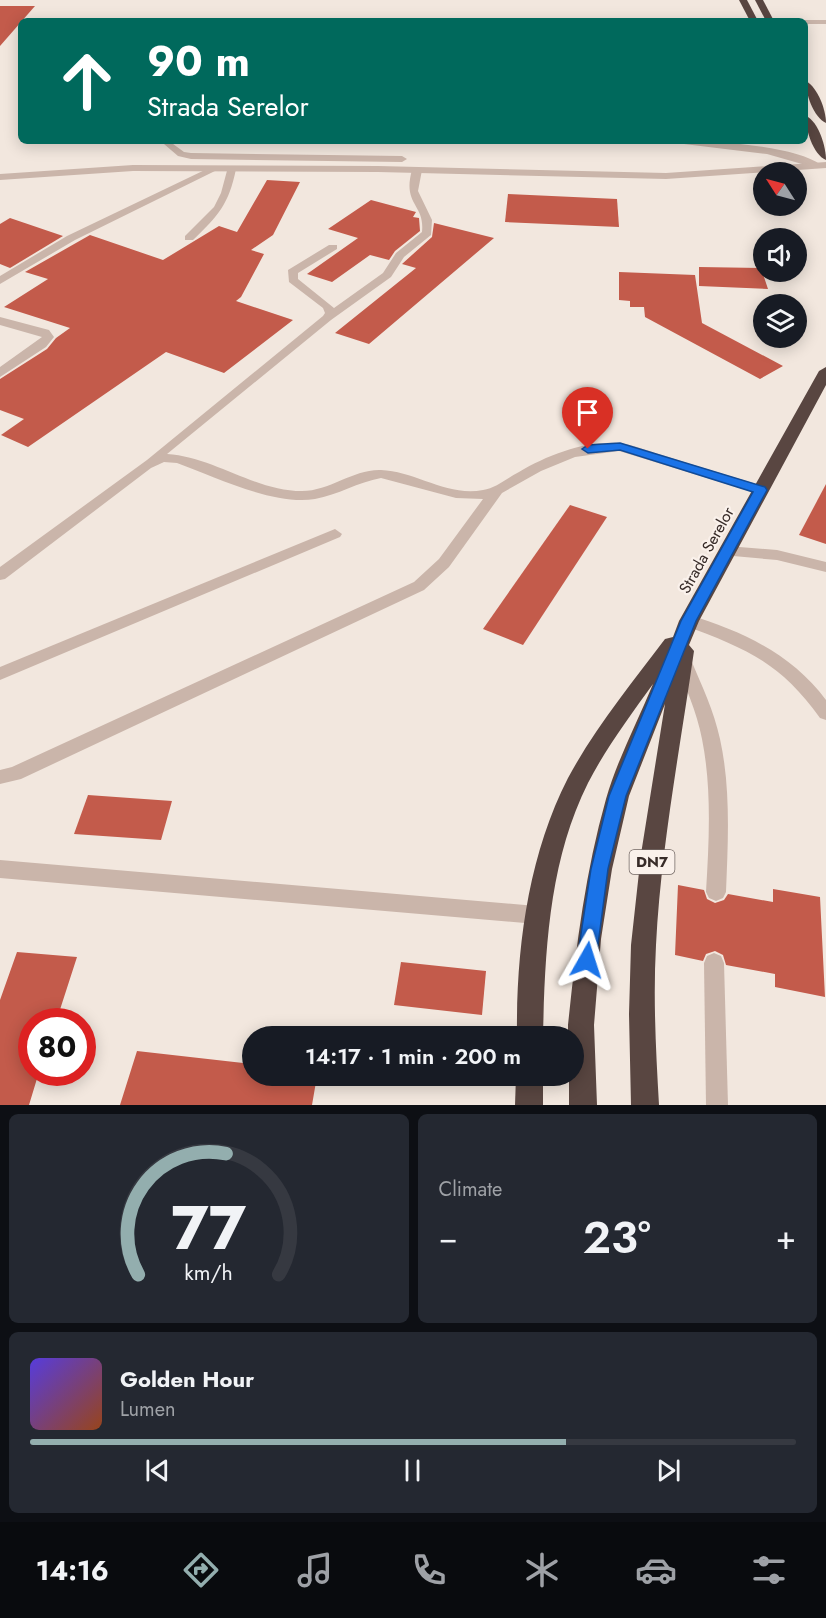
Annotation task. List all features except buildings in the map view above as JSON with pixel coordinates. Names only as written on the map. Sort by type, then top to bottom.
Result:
[{"type":"highway","points":[[743,0],[752,18]]},
{"type":"highway","points":[[759,0],[768,18]]},
{"type":"highway","points":[[808,88],[826,120]]},
{"type":"highway","points":[[808,123],[826,157]]},
{"type":"highway","name":"Strada Serelor","points":[[689,621],[826,371]]},
{"type":"highway","name":"DN7","points":[[645,1105],[642,1047],[645,924],[655,834],[689,621]]},
{"type":"highway","name":"DN7","points":[[530,1026],[536,915],[547,860],[560,821],[577,782],[600,743],[689,621]]},
{"type":"highway","name":"DN7","points":[[583,1105],[582,1025],[589,939],[600,869],[618,796],[689,621]]},
{"type":"highway","points":[[529,1105],[530,1086]]},
{"type":"street","points":[[808,21],[826,22]]},
{"type":"street","points":[[169,144],[181,154],[191,156],[402,159]]},
{"type":"street","points":[[714,144],[763,149],[821,165]]},
{"type":"street","points":[[254,169],[256,157]]},
{"type":"street","points":[[0,177],[133,168],[417,170],[666,176],[821,165]]},
{"type":"street","points":[[0,281],[71,238],[214,169]]},
{"type":"street","points":[[189,238],[221,207],[227,196],[231,169]]},
{"type":"street","points":[[0,575],[146,465],[327,318],[387,275],[400,255],[427,233],[428,216],[414,195],[413,184],[417,170]]},
{"type":"street","points":[[327,318],[331,313],[328,306],[293,280],[292,272],[333,246]]},
{"type":"street","points":[[0,321],[45,333],[48,337],[42,344],[0,373]]},
{"type":"street","points":[[146,465],[162,458],[179,459],[290,495],[316,495],[368,475],[381,474],[461,494],[481,495],[497,490],[545,463],[600,446],[620,447],[761,490]]},
{"type":"street","points":[[0,777],[15,774],[419,586],[444,563],[497,490]]},
{"type":"street","points":[[0,674],[335,534]]},
{"type":"street","points":[[727,551],[777,555],[826,567]]},
{"type":"street","points":[[689,621],[768,653],[790,669],[812,691],[826,713]]},
{"type":"street","points":[[683,659],[702,708],[715,764],[718,833],[716,892]]},
{"type":"street","points":[[0,869],[536,915]]},
{"type":"street","points":[[714,963],[717,1105]]},
{"type":"route","points":[[587,960],[600,869],[618,796],[689,621],[761,490],[620,447],[600,446],[588,449]]}]
